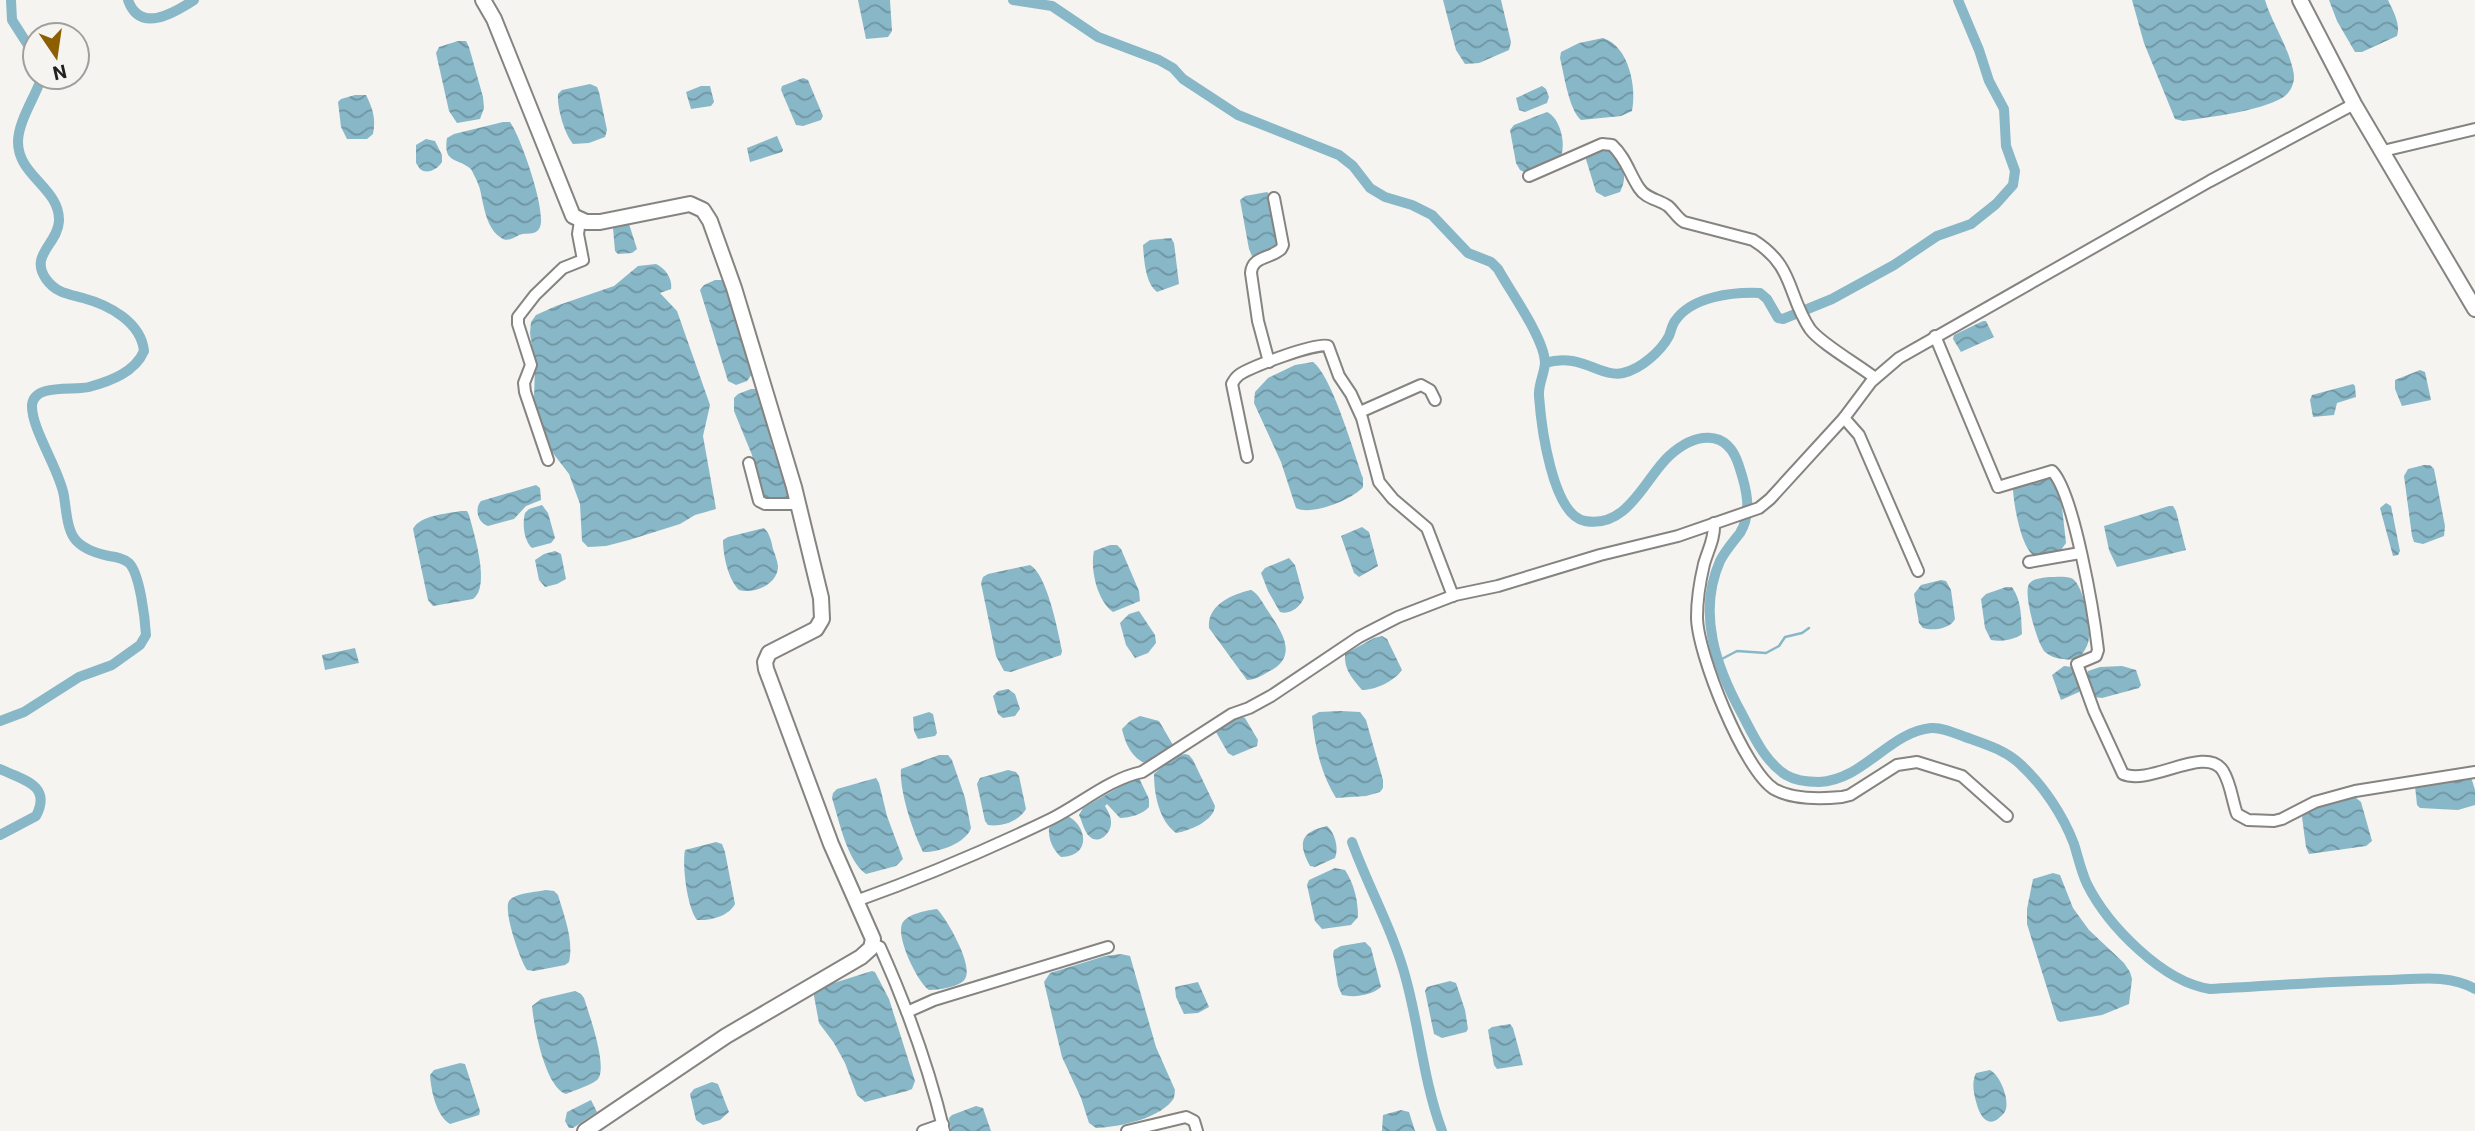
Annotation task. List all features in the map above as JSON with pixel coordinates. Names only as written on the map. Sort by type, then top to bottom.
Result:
[{"type":"street","points":[[2300,0],[2354,104],[2475,309]]},
{"type":"street","points":[[486,1],[573,216],[580,221],[600,222],[687,203],[699,207],[707,216],[734,288],[799,505],[821,598],[822,619],[809,634],[769,653],[765,662],[766,669],[831,844],[870,929],[873,944]]},
{"type":"street","points":[[856,901],[960,862],[1054,817],[1126,775],[1142,772],[1231,714],[1271,696],[1359,637],[1398,617],[1453,596],[1678,536],[1759,508],[1844,418],[1875,378],[1899,358],[2354,104]]},
{"type":"street","points":[[2383,151],[2475,129]]},
{"type":"street","points":[[1528,176],[1602,144],[1612,145],[1623,155],[1640,190],[1648,198],[1668,206],[1677,218],[1753,240],[1761,245],[1778,261],[1808,324],[1818,337],[1875,378]]},
{"type":"street","points":[[1269,362],[1258,321],[1251,266],[1281,249],[1283,245],[1274,198]]},
{"type":"street","points":[[548,460],[525,392],[524,383],[531,365],[518,317],[535,295],[563,268],[583,260],[578,234],[580,221]]},
{"type":"street","points":[[1935,336],[1998,488],[2052,471],[2058,477],[2066,496],[2080,553],[2098,650],[2096,656],[2077,664],[2094,711],[2123,774],[2130,777],[2144,776],[2202,761],[2212,762],[2222,769],[2237,814],[2248,820],[2274,821],[2315,802],[2355,790],[2475,772]]},
{"type":"street","points":[[1247,457],[1232,384],[1239,374],[1318,344],[1328,346],[1339,376],[1360,412],[1379,482],[1393,499],[1427,528],[1453,596]]},
{"type":"street","points":[[1360,412],[1421,385],[1430,390],[1435,400]]},
{"type":"street","points":[[1844,418],[1859,435],[1918,571]]},
{"type":"street","points":[[749,463],[759,501],[765,504],[799,505]]},
{"type":"street","points":[[1714,523],[1698,599],[1699,636],[1723,705],[1751,764],[1763,780],[1790,796],[1842,797],[1850,795],[1897,765],[1917,762],[1962,776],[2007,816]]},
{"type":"street","points":[[2029,562],[2080,553]]},
{"type":"street","points":[[873,944],[880,947],[907,1012],[926,1062],[944,1128],[923,1131]]},
{"type":"street","points":[[585,1131],[726,1036],[861,957],[873,944]]},
{"type":"street","points":[[907,1012],[934,1000],[1108,947]]},
{"type":"street","points":[[1127,1131],[1186,1117],[1194,1121],[1197,1131]]},
{"type":"water","points":[[858,0],[890,0],[892,31],[888,37],[866,39]]},
{"type":"water","points":[[1443,0],[1501,0],[1511,42],[1509,50],[1479,63],[1465,64],[1456,50]]},
{"type":"water","points":[[2132,0],[2265,0],[2291,61],[2294,78],[2291,89],[2273,103],[2248,110],[2183,121],[2175,119],[2144,43]]},
{"type":"water","points":[[2329,0],[2388,0],[2397,22],[2397,36],[2362,52],[2355,52],[2337,21]]},
{"type":"water","points":[[1603,38],[1612,42],[1619,50],[1629,69],[1633,91],[1632,111],[1621,116],[1581,120],[1573,108],[1568,91],[1561,52],[1579,43]]},
{"type":"water","points":[[466,41],[469,47],[484,108],[480,119],[457,123],[449,111],[436,53],[439,47]]},
{"type":"water","points":[[803,78],[808,80],[823,116],[821,120],[803,126],[796,125],[781,90],[782,86]]},
{"type":"water","points":[[590,84],[597,87],[599,92],[607,130],[605,137],[589,143],[573,144],[562,120],[558,94],[562,90]]},
{"type":"water","points":[[701,86],[710,86],[714,102],[711,106],[691,109],[686,92]]},
{"type":"water","points":[[1542,86],[1549,97],[1547,103],[1525,112],[1519,110],[1516,98]]},
{"type":"water","points":[[355,95],[366,95],[372,110],[373,134],[367,139],[347,139],[341,127],[338,102]]},
{"type":"water","points":[[1547,112],[1552,115],[1561,131],[1561,156],[1524,172],[1516,163],[1510,130],[1514,125]]},
{"type":"water","points":[[510,122],[526,158],[537,193],[541,221],[535,232],[508,240],[496,233],[489,223],[480,188],[471,169],[452,159],[446,146],[447,138],[454,134]]},
{"type":"water","points":[[777,136],[782,152],[750,162],[747,148]]},
{"type":"water","points":[[426,139],[435,141],[442,155],[440,165],[429,171],[420,169],[416,163],[416,145]]},
{"type":"water","points":[[1603,148],[1612,150],[1624,175],[1620,192],[1605,197],[1596,192],[1585,156]]},
{"type":"water","points":[[1267,192],[1278,246],[1252,256],[1240,200],[1245,196]]},
{"type":"water","points":[[629,224],[637,249],[632,253],[618,254],[615,251],[613,228]]},
{"type":"water","points":[[1171,238],[1179,284],[1157,292],[1148,277],[1143,245],[1150,240]]},
{"type":"water","points":[[656,264],[670,278],[671,289],[660,293],[677,311],[710,405],[703,436],[716,509],[629,540],[588,547],[582,541],[580,504],[569,474],[549,448],[534,399],[535,365],[531,322],[536,315],[556,306],[614,286],[638,266]]},
{"type":"water","points":[[715,280],[722,280],[724,284],[752,374],[747,381],[736,385],[728,381],[700,290]]},
{"type":"water","points":[[1986,321],[1994,337],[1961,352],[1953,339],[1954,335]]},
{"type":"water","points":[[1313,362],[1335,398],[1363,478],[1363,487],[1350,497],[1331,505],[1303,510],[1296,508],[1281,462],[1254,403],[1255,392],[1268,378],[1295,365]]},
{"type":"water","points":[[2420,370],[2425,372],[2431,400],[2402,406],[2395,389],[2395,380]]},
{"type":"water","points":[[2353,384],[2356,397],[2337,403],[2334,415],[2313,417],[2310,400],[2312,395]]},
{"type":"water","points":[[751,389],[757,389],[762,403],[772,445],[789,494],[785,500],[766,500],[763,497],[752,455],[734,411],[734,398]]},
{"type":"water","points":[[2430,465],[2434,469],[2445,526],[2444,536],[2423,544],[2414,542],[2412,536],[2404,476],[2408,469]]},
{"type":"water","points":[[2054,478],[2061,498],[2066,543],[2061,550],[2034,556],[2022,535],[2013,490],[2015,486]]},
{"type":"water","points":[[536,485],[540,488],[541,500],[526,506],[514,519],[488,526],[480,519],[478,508],[481,501]]},
{"type":"water","points":[[2386,503],[2391,506],[2400,551],[2393,556],[2380,508]]},
{"type":"water","points":[[542,505],[548,513],[555,538],[551,543],[532,548],[524,532],[525,513]]},
{"type":"water","points":[[2173,506],[2176,511],[2186,550],[2117,567],[2109,550],[2104,526]]},
{"type":"water","points":[[467,511],[469,515],[477,547],[481,583],[473,599],[433,606],[428,600],[413,529],[427,518]]},
{"type":"water","points":[[1362,527],[1369,532],[1378,566],[1359,577],[1354,573],[1341,536]]},
{"type":"water","points":[[764,528],[770,537],[776,557],[777,573],[764,587],[751,591],[739,590],[727,566],[723,540]]},
{"type":"water","points":[[1117,545],[1121,549],[1139,591],[1140,601],[1113,612],[1099,593],[1093,567],[1094,551]]},
{"type":"water","points":[[555,551],[561,554],[566,579],[545,587],[539,580],[535,560]]},
{"type":"water","points":[[1289,558],[1295,565],[1304,598],[1294,610],[1284,613],[1280,612],[1261,573],[1265,568]]},
{"type":"water","points":[[1030,565],[1042,579],[1047,591],[1062,651],[1061,655],[1011,672],[1004,671],[996,656],[981,583],[983,577],[988,574]]},
{"type":"water","points":[[2071,578],[2076,582],[2083,598],[2089,637],[2083,653],[2075,659],[2059,658],[2046,653],[2035,628],[2029,607],[2029,584],[2036,579]]},
{"type":"water","points":[[1946,581],[1951,590],[1955,619],[1941,628],[1923,628],[1919,623],[1914,594],[1921,585]]},
{"type":"water","points":[[2012,587],[2018,598],[2022,634],[2007,640],[1991,640],[1985,628],[1981,599],[1986,594]]},
{"type":"water","points":[[1251,590],[1259,597],[1279,628],[1286,652],[1278,666],[1258,678],[1247,680],[1209,628],[1209,620],[1222,602]]},
{"type":"water","points":[[1139,611],[1155,635],[1156,643],[1148,653],[1135,658],[1126,645],[1120,623],[1129,614]]},
{"type":"water","points":[[1382,636],[1387,639],[1402,670],[1384,684],[1362,690],[1347,669],[1345,654]]},
{"type":"water","points":[[355,648],[359,663],[325,670],[322,655]]},
{"type":"water","points":[[2064,666],[2072,667],[2081,688],[2079,692],[2061,700],[2052,675]]},
{"type":"water","points":[[2122,666],[2136,670],[2141,685],[2139,688],[2102,698],[2094,697],[2088,671],[2100,667]]},
{"type":"water","points":[[1008,689],[1015,694],[1020,709],[1015,716],[1003,718],[998,714],[993,696],[998,691]]},
{"type":"water","points":[[929,712],[933,714],[937,733],[935,736],[918,739],[914,731],[913,717]]},
{"type":"water","points":[[1319,712],[1360,712],[1366,720],[1383,780],[1380,792],[1336,798],[1326,779],[1314,737],[1312,716]]},
{"type":"water","points":[[1140,716],[1159,721],[1173,745],[1147,764],[1130,750],[1122,729]]},
{"type":"water","points":[[1240,716],[1245,718],[1258,740],[1257,746],[1233,756],[1228,753],[1216,732],[1219,727]]},
{"type":"water","points":[[1185,754],[1193,760],[1215,806],[1206,821],[1176,833],[1165,822],[1159,806],[1154,774],[1173,757]]},
{"type":"water","points":[[939,755],[948,755],[952,760],[965,798],[971,828],[964,838],[951,846],[923,852],[908,811],[902,788],[901,769]]},
{"type":"water","points":[[1008,770],[1019,776],[1026,809],[1010,822],[988,825],[977,784],[980,778]]},
{"type":"water","points":[[2471,777],[2475,790],[2475,805],[2458,810],[2420,808],[2417,805],[2415,786]]},
{"type":"water","points":[[876,778],[903,859],[896,866],[866,874],[859,868],[849,850],[832,798],[837,789]]},
{"type":"water","points":[[1135,778],[1140,780],[1149,799],[1149,807],[1136,815],[1120,818],[1107,804],[1105,806],[1111,826],[1104,837],[1093,839],[1079,815],[1083,808]]},
{"type":"water","points":[[2355,797],[2361,802],[2372,841],[2366,846],[2309,854],[2302,817],[2306,812],[2334,801]]},
{"type":"water","points":[[1067,816],[1074,820],[1082,832],[1082,846],[1071,855],[1061,857],[1052,844],[1049,828]]},
{"type":"water","points":[[1327,826],[1336,841],[1335,858],[1315,867],[1310,866],[1304,850],[1304,839],[1312,831]]},
{"type":"water","points":[[716,842],[722,844],[725,852],[735,904],[719,917],[697,920],[690,906],[686,886],[685,850]]},
{"type":"water","points":[[1335,868],[1345,870],[1351,881],[1358,917],[1351,925],[1322,929],[1315,921],[1307,885],[1309,880]]},
{"type":"water","points":[[2053,873],[2060,875],[2073,908],[2089,930],[2130,972],[2132,979],[2129,1004],[2102,1015],[2060,1022],[2057,1020],[2027,924],[2033,879]]},
{"type":"water","points":[[554,891],[558,895],[569,937],[569,962],[534,971],[527,970],[510,925],[509,901],[521,895]]},
{"type":"water","points":[[937,909],[958,943],[967,973],[959,984],[929,990],[919,979],[909,960],[901,931],[902,924],[908,918]]},
{"type":"water","points":[[1365,942],[1371,948],[1381,987],[1363,995],[1342,995],[1338,986],[1334,950],[1341,946]]},
{"type":"water","points":[[1105,956],[1130,956],[1156,1047],[1175,1090],[1174,1098],[1150,1116],[1117,1126],[1096,1128],[1089,1123],[1062,1057],[1044,982],[1050,973]]},
{"type":"water","points":[[872,971],[889,999],[915,1081],[912,1089],[865,1102],[857,1095],[845,1063],[819,1023],[814,992],[821,987]]},
{"type":"water","points":[[1450,981],[1456,983],[1468,1029],[1466,1032],[1442,1038],[1434,1034],[1425,991],[1427,987]]},
{"type":"water","points":[[1198,982],[1209,1007],[1198,1013],[1184,1014],[1176,997],[1175,987]]},
{"type":"water","points":[[575,991],[584,998],[601,1065],[597,1080],[566,1094],[552,1080],[547,1069],[538,1041],[532,1006],[541,999]]},
{"type":"water","points":[[1510,1024],[1523,1065],[1497,1069],[1488,1030]]},
{"type":"water","points":[[465,1064],[480,1111],[479,1115],[450,1124],[438,1109],[430,1075],[434,1070]]},
{"type":"water","points":[[1990,1070],[2000,1082],[2007,1104],[2003,1114],[1991,1122],[1980,1113],[1973,1085],[1976,1073]]},
{"type":"water","points":[[712,1082],[718,1084],[729,1112],[720,1120],[703,1125],[696,1120],[690,1094],[694,1089]]},
{"type":"water","points":[[591,1100],[597,1112],[569,1128],[565,1121],[567,1112]]},
{"type":"water","points":[[976,1106],[983,1108],[991,1131],[951,1131],[949,1118],[952,1115]]},
{"type":"water","points":[[1401,1110],[1409,1112],[1415,1131],[1382,1131],[1383,1115]]},
{"type":"waterway","points":[[11,0],[12,20],[21,34]]},
{"type":"waterway","points":[[128,0],[133,10],[149,18],[167,15],[194,0]]},
{"type":"waterway","points":[[1013,0],[1052,6],[1098,37],[1173,68],[1183,79],[1238,115],[1339,155],[1353,166],[1370,188],[1385,197],[1412,205],[1432,215],[1468,253],[1491,262],[1526,315],[1543,352],[1545,366],[1539,396],[1542,426],[1556,486],[1564,503],[1574,515],[1585,521],[1600,521],[1613,517],[1634,500],[1669,456],[1689,442],[1709,438],[1727,445],[1734,453],[1739,466],[1746,491],[1747,508],[1744,525],[1722,557],[1713,581],[1710,600],[1713,639],[1724,678],[1760,748],[1786,775],[1811,782],[1835,779],[1850,773],[1916,731],[1931,728],[1946,730],[2003,752],[2028,772],[2064,822],[2085,879],[2108,917],[2139,950],[2174,976],[2210,989],[2423,978],[2455,981],[2475,989]]},
{"type":"waterway","points":[[1545,363],[1569,361],[1615,374],[1630,371],[1650,359],[1661,348],[1682,313],[1714,297],[1760,293],[1767,299],[1778,318],[1783,319],[1832,299],[1894,265],[1937,236],[1971,224],[1996,204],[2013,185],[2015,171],[2006,146],[2004,109],[1989,81],[1958,0]]},
{"type":"waterway","points":[[0,721],[24,712],[79,677],[112,665],[140,645],[146,635],[139,586],[129,563],[85,548],[73,536],[61,486],[33,415],[34,398],[40,393],[89,387],[114,379],[135,365],[144,351],[137,331],[122,316],[103,305],[58,290],[50,284],[42,271],[42,256],[57,229],[58,210],[25,164],[18,142],[20,127],[36,91]]},
{"type":"waterway","points":[[1718,661],[1737,651],[1766,653],[1779,646],[1785,637],[1802,633],[1809,628]]},
{"type":"waterway","points":[[0,769],[32,784],[40,797],[36,816],[0,835]]},
{"type":"waterway","points":[[1352,842],[1402,965],[1431,1095],[1442,1131]]}]
